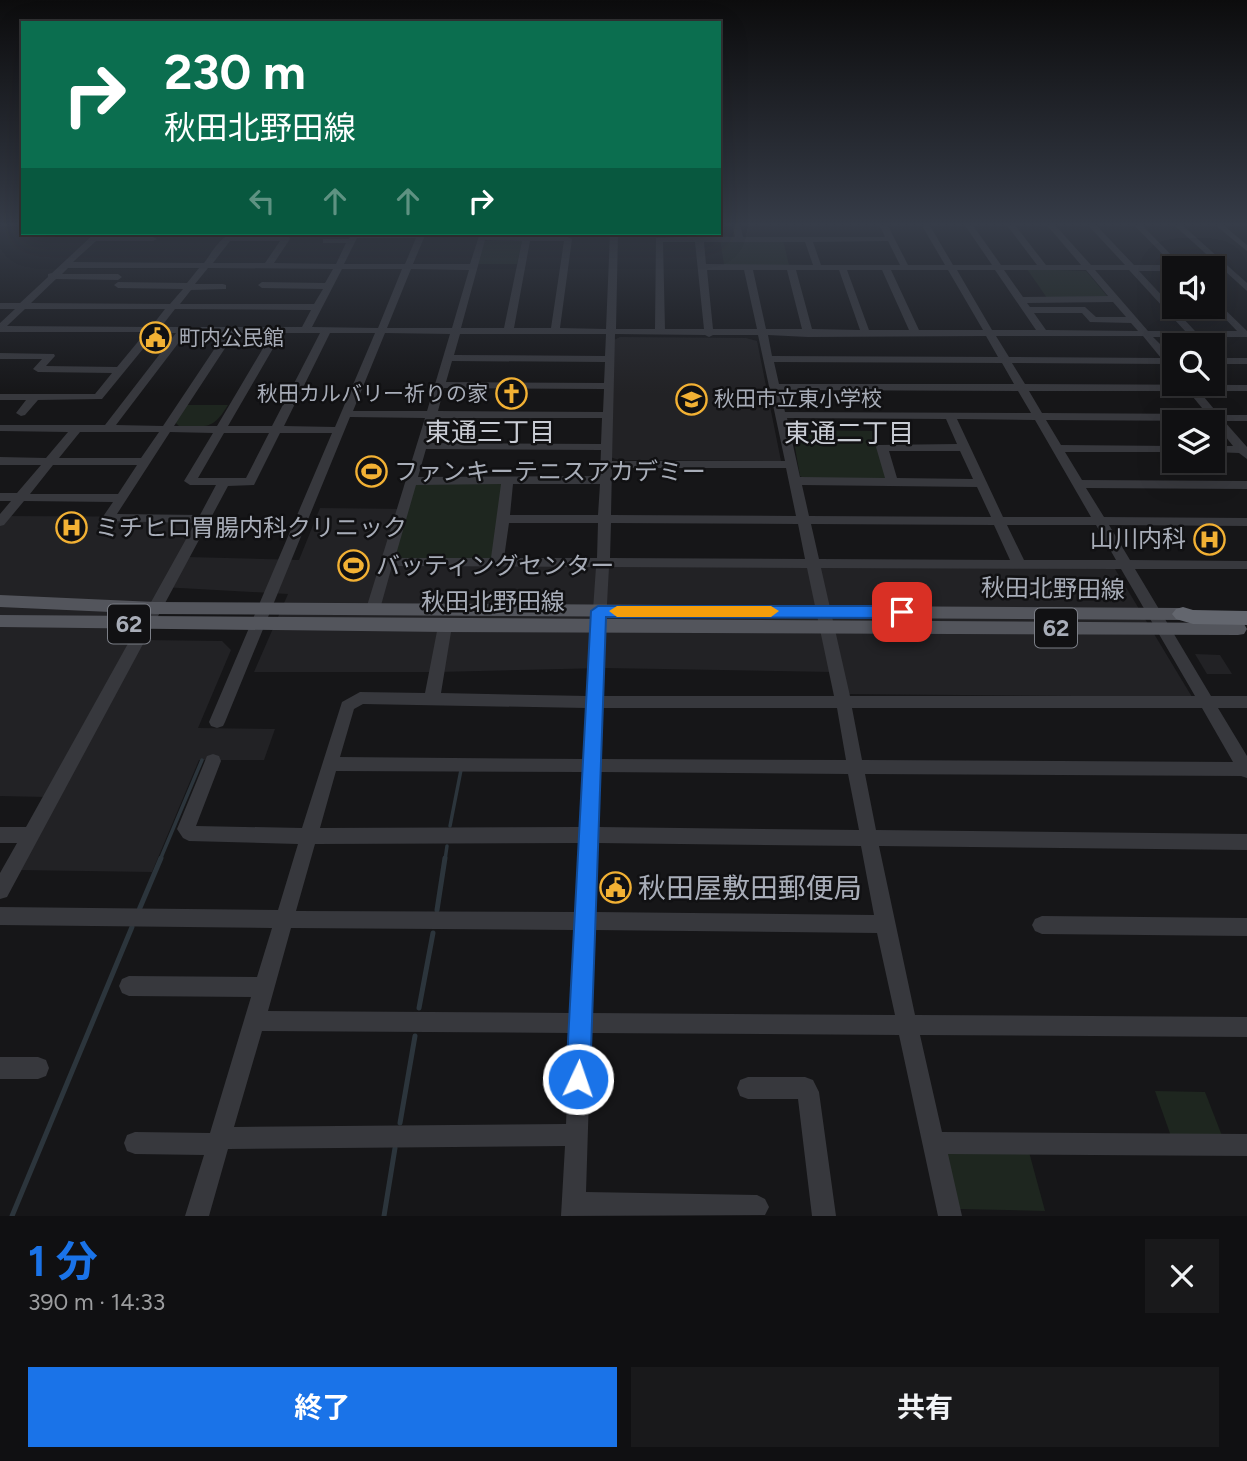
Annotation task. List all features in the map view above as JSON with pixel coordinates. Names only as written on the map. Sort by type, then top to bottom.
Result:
[{"type":"highway","name":"62","points":[[1182,614],[1245,623]]},
{"type":"main road","name":"秋田北野田線","points":[[0,601],[150,616]]},
{"type":"main road","name":"秋田北野田線","points":[[262,617],[373,609],[598,619],[1245,623]]},
{"type":"main road","name":"秋田北野田線","points":[[1158,621],[1182,614]]},
{"type":"main road","name":"秋田北野田線","points":[[0,621],[150,616],[262,617],[444,626],[598,619]]},
{"type":"street","points":[[0,328],[46,281]]},
{"type":"street","points":[[115,281],[223,287]]},
{"type":"street","points":[[0,397],[98,397],[192,281]]},
{"type":"street","points":[[305,331],[331,281]]},
{"type":"street","points":[[218,722],[402,281]]},
{"type":"street","points":[[373,609],[470,281]]},
{"type":"street","points":[[508,332],[519,281]]},
{"type":"street","points":[[555,332],[562,281]]},
{"type":"street","points":[[613,281],[603,562],[584,920],[573,1209],[757,1207]]},
{"type":"street","points":[[659,281],[660,333]]},
{"type":"street","points":[[703,281],[709,334]]},
{"type":"street","points":[[751,281],[843,701],[886,924],[950,1216]]},
{"type":"street","points":[[794,281],[808,334]]},
{"type":"street","points":[[847,281],[866,334]]},
{"type":"street","points":[[891,281],[916,334]]},
{"type":"street","points":[[959,281],[1247,770]]},
{"type":"street","points":[[1008,281],[1043,333]]},
{"type":"street","points":[[1098,281],[1162,351]]},
{"type":"street","points":[[1145,281],[1192,333]]},
{"type":"street","points":[[262,285],[328,286]]},
{"type":"street","points":[[1021,300],[1114,299]]},
{"type":"street","points":[[0,306],[317,307]]},
{"type":"street","points":[[1027,310],[1085,310],[1093,320],[1132,320]]},
{"type":"street","points":[[1225,313],[1246,334]]},
{"type":"street","points":[[0,328],[709,334],[1162,334]]},
{"type":"street","points":[[108,429],[183,330]]},
{"type":"street","points":[[204,519],[108,518],[232,330]]},
{"type":"street","points":[[278,331],[190,481],[250,482],[326,331]]},
{"type":"street","points":[[1225,334],[1246,334]]},
{"type":"street","points":[[0,356],[50,356],[37,369],[119,370]]},
{"type":"street","points":[[448,358],[610,359]]},
{"type":"street","points":[[768,359],[1162,363]]},
{"type":"street","points":[[1225,361],[1247,361]]},
{"type":"street","points":[[440,384],[609,386]]},
{"type":"street","points":[[775,387],[1162,386]]},
{"type":"street","points":[[1225,387],[1247,388]]},
{"type":"street","points":[[1197,396],[1209,410]]},
{"type":"street","points":[[21,413],[35,397]]},
{"type":"street","points":[[346,414],[608,415]]},
{"type":"street","points":[[781,415],[1162,417]]},
{"type":"street","points":[[950,416],[1019,564]]},
{"type":"street","points":[[1225,418],[1247,418]]},
{"type":"street","points":[[0,428],[340,430]]},
{"type":"street","points":[[0,522],[76,429]]},
{"type":"street","points":[[1225,429],[1245,452]]},
{"type":"street","points":[[421,446],[607,447]]},
{"type":"street","points":[[892,482],[881,447],[964,448]]},
{"type":"street","points":[[1058,448],[1162,449]]},
{"type":"street","points":[[1225,450],[1245,452]]},
{"type":"street","points":[[0,461],[145,462]]},
{"type":"street","points":[[606,464],[791,465]]},
{"type":"street","points":[[497,562],[508,480]]},
{"type":"street","points":[[411,481],[606,480]]},
{"type":"street","points":[[794,481],[981,483]]},
{"type":"street","points":[[0,891],[224,482]]},
{"type":"street","points":[[1078,484],[1247,485]]},
{"type":"street","points":[[0,497],[121,498]]},
{"type":"street","points":[[503,519],[1247,523]]},
{"type":"street","points":[[387,562],[1247,565]]},
{"type":"street","points":[[432,699],[444,626]]},
{"type":"street","points":[[197,1216],[347,706],[360,698],[1247,702]]},
{"type":"street","points":[[213,761],[186,829],[189,833],[1247,842]]},
{"type":"street","points":[[330,764],[1247,770]]},
{"type":"street","points":[[0,835],[30,835]]},
{"type":"street","points":[[0,916],[283,921],[584,920],[886,924]]},
{"type":"street","points":[[1042,925],[1247,927]]},
{"type":"street","points":[[129,986],[264,987]]},
{"type":"street","points":[[255,1021],[1247,1027]]},
{"type":"street","points":[[0,1068],[38,1069]]},
{"type":"street","points":[[748,1088],[804,1088],[808,1092],[824,1216]]},
{"type":"street","points":[[135,1143],[576,1135]]},
{"type":"street","points":[[934,1143],[1247,1145]]},
{"type":"shaded area","points":[[1035,281],[1094,281],[1107,296],[1047,298]]},
{"type":"shaded area","name":"秋田市立東小学校","points":[[620,337],[746,338],[757,341],[781,461],[619,460],[610,457],[614,340]]},
{"type":"shaded area","points":[[186,405],[228,405],[213,423],[203,426],[179,426],[175,422]]},
{"type":"shaded area","points":[[792,430],[873,431],[888,480],[806,479],[800,476]]},
{"type":"shaded area","points":[[508,480],[495,560],[389,560],[411,481]]},
{"type":"shaded area","points":[[320,508],[406,509],[389,562],[1115,569],[1192,697],[846,694],[832,672],[604,668],[438,672],[254,672],[288,594],[162,587],[46,797],[0,796],[0,516],[209,517],[187,557],[299,560]]},
{"type":"shaded area","points":[[143,640],[222,641],[231,650],[198,728],[275,729],[264,760],[199,760],[152,872],[18,870]]},
{"type":"shaded area","points":[[1195,654],[1220,655],[1232,674],[1207,674]]},
{"type":"shaded area","points":[[1155,1091],[1205,1092],[1224,1141],[1172,1139]]},
{"type":"shaded area","points":[[946,1150],[1029,1152],[1045,1211],[959,1209]]},
{"type":"waterway","points":[[160,860],[202,760]]},
{"type":"waterway","points":[[450,826],[461,770]]},
{"type":"waterway","points":[[445,860],[447,846]]},
{"type":"waterway","points":[[139,910],[161,858]]},
{"type":"waterway","points":[[437,910],[445,858]]},
{"type":"waterway","points":[[12,1216],[132,927]]},
{"type":"waterway","points":[[419,1008],[433,933]]},
{"type":"waterway","points":[[400,1123],[415,1036]]},
{"type":"waterway","points":[[384,1216],[395,1148]]},
{"type":"slow traffic","points":[[617,611],[771,611]]},
{"type":"place","name":"町内公民館","points":[[156,338]]},
{"type":"place","name":"秋田カルバリー祈りの家","points":[[511,394]]},
{"type":"place","name":"秋田市立東小学校","points":[[691,399]]},
{"type":"place","name":"ファンキーテニスアカデミー","points":[[371,472]]},
{"type":"place","name":"ミチヒロ胃腸内科クリニック","points":[[72,528]]},
{"type":"place","name":"山川内科","points":[[1209,539]]},
{"type":"place","name":"バッティングセンター","points":[[353,566]]},
{"type":"place","name":"秋田屋敷田郵便局","points":[[615,888]]},
{"type":"district","name":"東通三丁目","points":[[490,432]]},
{"type":"district","name":"東通二丁目","points":[[849,433]]},
{"type":"route","points":[[578,1079],[598,611],[902,612]]}]
